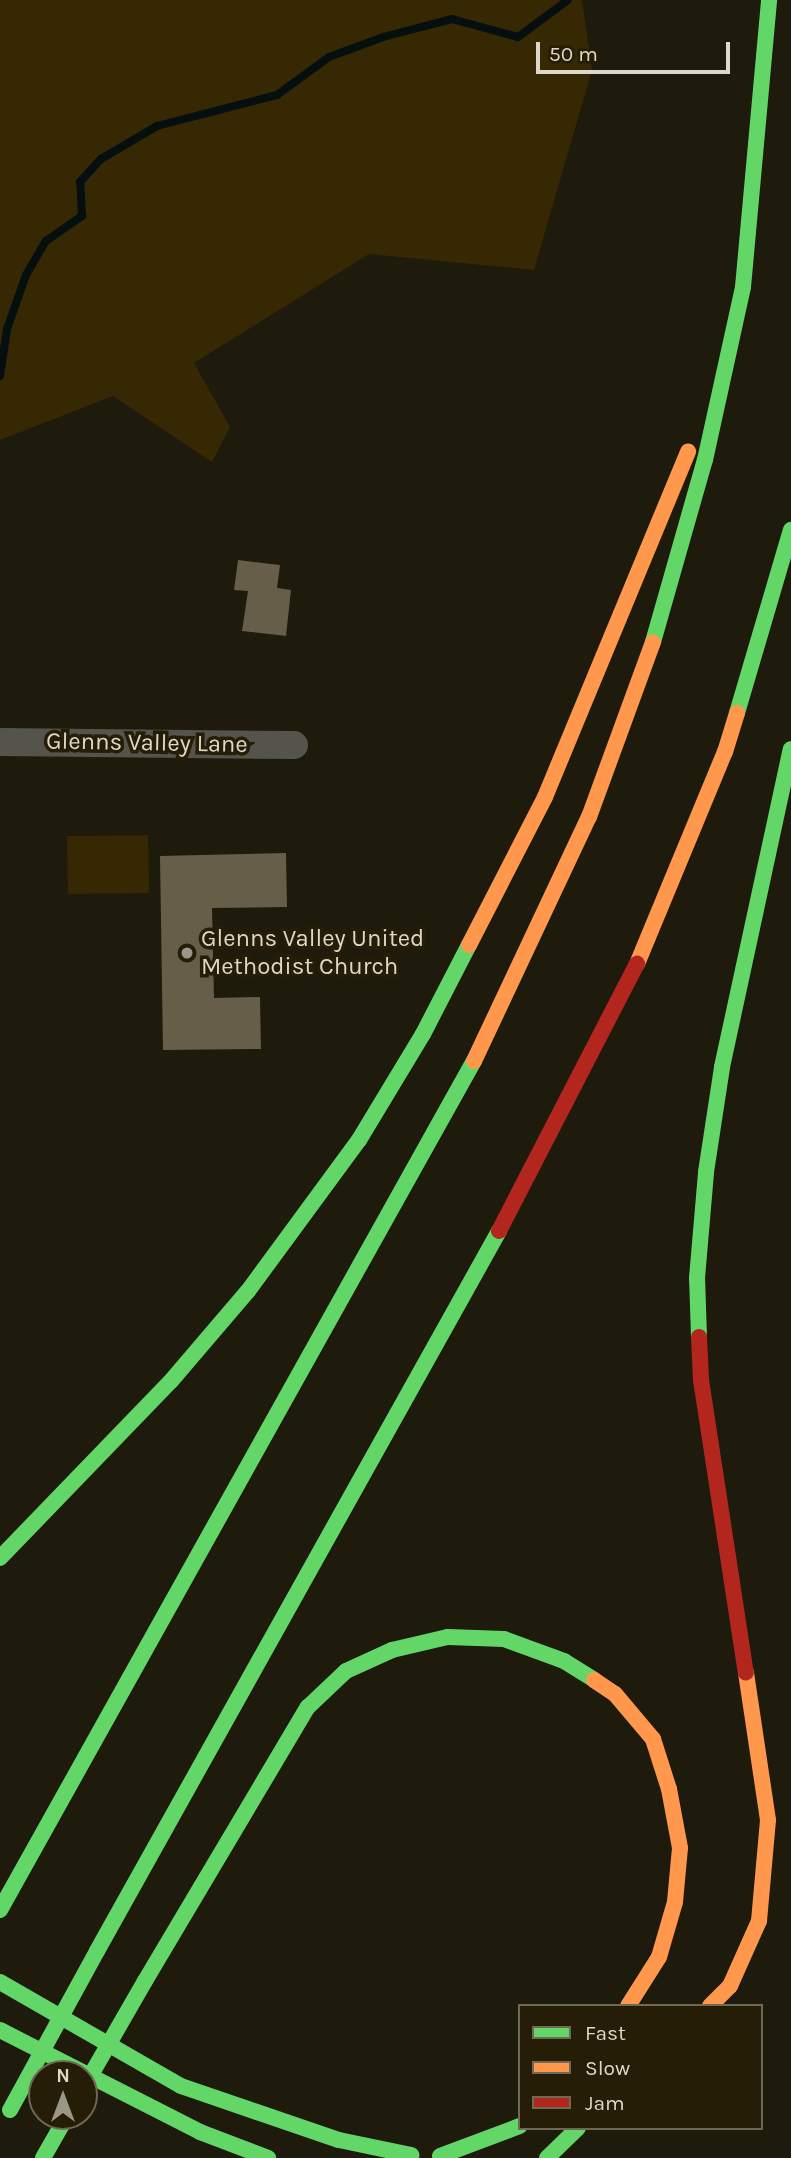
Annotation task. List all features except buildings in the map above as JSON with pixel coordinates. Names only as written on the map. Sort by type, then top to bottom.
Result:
[{"type":"main road","points":[[4,1904],[496,1022],[538,932],[626,722],[669,599],[743,287],[769,0]]},
{"type":"main road","points":[[0,1558],[171,1381],[248,1291],[359,1140],[423,1034],[545,797],[727,358]]},
{"type":"main road","points":[[0,2127],[514,1204],[630,980],[725,752],[791,530]]},
{"type":"main road","points":[[712,2004],[730,1986],[759,1921],[768,1820],[701,1380],[697,1278],[722,1067],[791,749]]},
{"type":"main road","points":[[98,2063],[308,1707],[346,1671],[392,1650],[447,1637],[504,1639],[564,1661],[615,1694],[653,1738],[669,1789],[680,1848],[675,1902],[659,1957],[629,2004]]},
{"type":"main road","points":[[0,1982],[181,2086],[339,2140],[407,2157],[442,2157],[518,2127]]},
{"type":"main road","points":[[0,2030],[200,2132],[268,2158]]},
{"type":"main road","points":[[43,2158],[59,2130]]},
{"type":"main road","points":[[547,2158],[576,2130]]},
{"type":"main road","points":[[579,2150],[589,2130]]},
{"type":"street","name":"Glenns Valley Lane","points":[[0,742],[294,745]]},
{"type":"shaded area","points":[[0,0],[582,0],[592,70],[534,270],[369,254],[194,363],[230,427],[212,462],[113,396],[0,440]]},
{"type":"shaded area","points":[[148,835],[149,893],[68,894],[67,836]]},
{"type":"waterway","points":[[0,376],[7,329],[26,275],[46,241],[82,216],[80,182],[101,159],[157,126],[277,95],[329,57],[383,37],[452,19],[518,37],[568,0]]},
{"type":"traffic: fast","points":[[653,642],[705,460],[743,287],[769,0]]},
{"type":"traffic: fast","points":[[737,713],[791,530]]},
{"type":"traffic: fast","points":[[699,1337],[697,1278],[706,1172],[722,1067],[791,749]]},
{"type":"traffic: fast","points":[[0,1558],[171,1381],[248,1291],[359,1140],[423,1034],[469,945]]},
{"type":"traffic: fast","points":[[0,1910],[474,1061]]},
{"type":"traffic: fast","points":[[97,1951],[499,1231]]},
{"type":"traffic: fast","points":[[145,1981],[308,1707],[346,1671],[392,1650],[448,1637],[504,1639],[564,1661],[594,1680]]},
{"type":"traffic: fast","points":[[10,2110],[97,1951]]},
{"type":"traffic: fast","points":[[98,2063],[145,1981]]},
{"type":"traffic: fast","points":[[0,1982],[181,2086],[339,2140],[411,2155]]},
{"type":"traffic: fast","points":[[0,2030],[200,2132],[268,2158]]},
{"type":"traffic: fast","points":[[440,2156],[518,2127]]},
{"type":"traffic: fast","points":[[43,2158],[59,2130]]},
{"type":"traffic: fast","points":[[547,2158],[576,2130]]},
{"type":"traffic: slow","points":[[469,945],[545,797],[688,451]]},
{"type":"traffic: slow","points":[[474,1061],[589,817],[653,642]]},
{"type":"traffic: slow","points":[[637,964],[725,752],[737,713]]},
{"type":"traffic: slow","points":[[712,2004],[730,1986],[759,1921],[768,1820],[746,1673]]},
{"type":"traffic: slow","points":[[594,1680],[615,1694],[653,1739],[669,1789],[680,1848],[675,1902],[659,1957],[629,2004]]},
{"type":"traffic: jam","points":[[499,1231],[637,964]]},
{"type":"traffic: jam","points":[[699,1337],[701,1380],[746,1673]]},
{"type":"place","name":"Glenns Valley United Methodist Church","points":[[187,953]]}]
